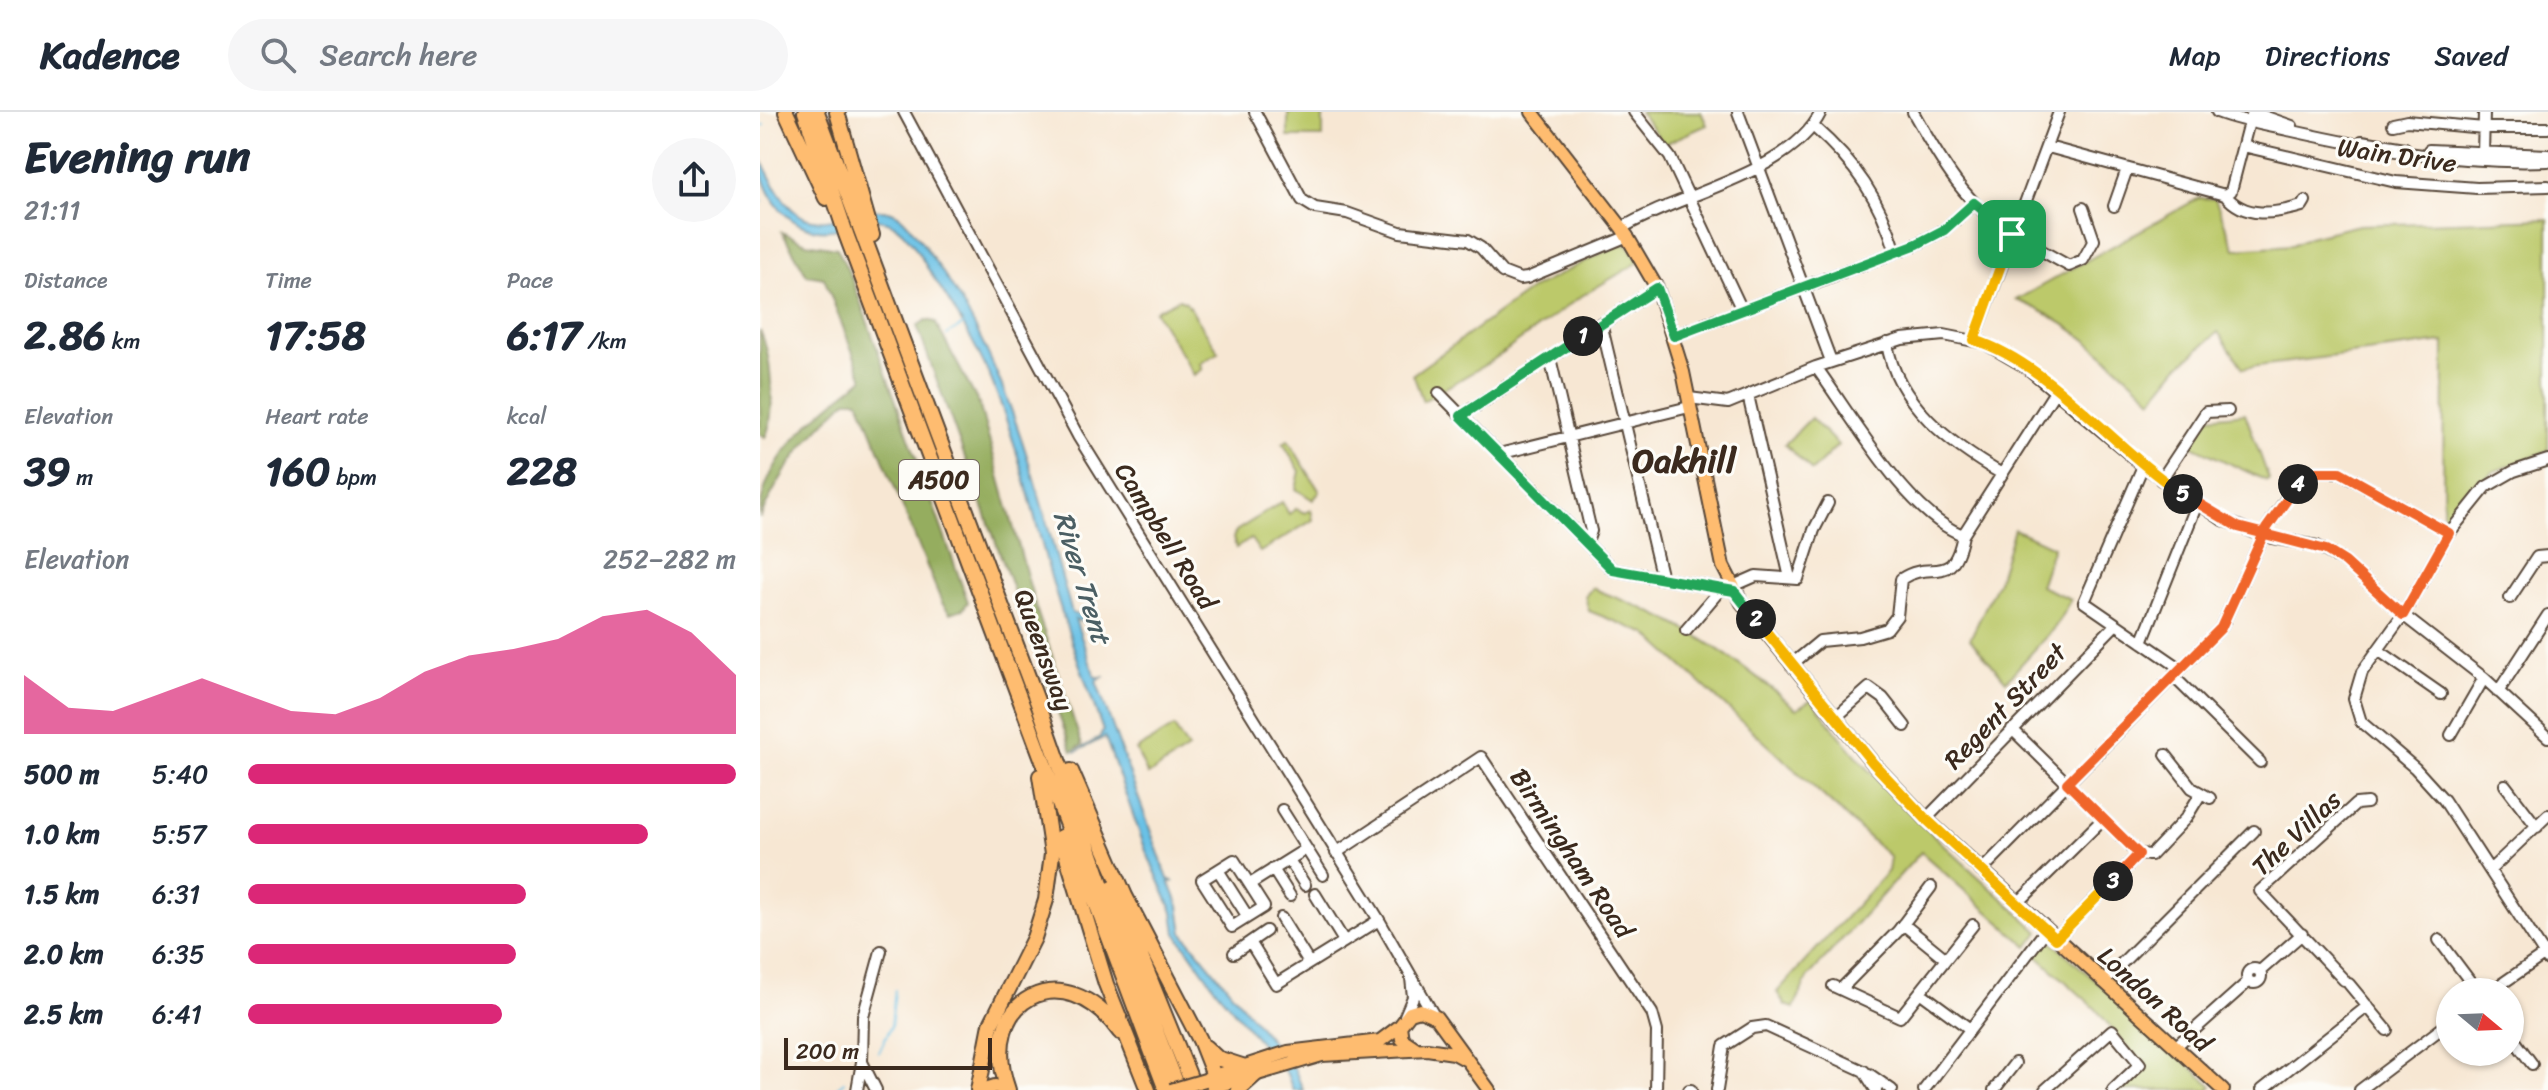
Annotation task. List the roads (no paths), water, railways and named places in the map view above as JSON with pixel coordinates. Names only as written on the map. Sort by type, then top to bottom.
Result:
[{"type":"highway","points":[[786,112],[845,204]]},
{"type":"highway","points":[[805,112],[854,230]]},
{"type":"highway","points":[[817,112],[854,230]]},
{"type":"highway","points":[[837,112],[845,204]]},
{"type":"highway","name":"Queensway","points":[[854,230],[854,255],[1168,1090]]},
{"type":"highway","name":"Queensway","points":[[854,230],[903,342],[1039,706],[1128,960],[1179,1090]]},
{"type":"highway","points":[[1022,706],[1086,924],[1148,1090]]},
{"type":"highway","points":[[980,1090],[991,1024],[1034,938],[1049,883],[1050,825],[1022,706]]},
{"type":"highway","points":[[1039,706],[1125,896],[1200,1040],[1217,1058],[1254,1068],[1238,1090]]},
{"type":"highway","points":[[1074,779],[1134,945],[1207,1085]]},
{"type":"highway","points":[[1008,1090],[1000,1068],[999,1038],[1019,1004],[1043,992],[1070,992],[1084,997],[1102,1010],[1131,1049]]},
{"type":"highway","points":[[1200,1040],[1207,1085]]},
{"type":"main road","name":"London Road","points":[[1532,112],[1625,232],[1657,288],[1674,336],[1728,589],[1835,718],[1926,819],[2223,1090]]},
{"type":"main road","points":[[1168,1090],[1207,1085],[1291,1057],[1380,1041],[1416,1010],[1436,1019],[1438,1037],[1422,1049]]},
{"type":"main road","name":"Campbell Road","points":[[1436,1019],[1489,1090]]},
{"type":"main road","points":[[1402,1023],[1402,1039],[1422,1049]]},
{"type":"main road","points":[[1291,1057],[1422,1049],[1454,1053],[1465,1059]]},
{"type":"main road","points":[[980,1090],[995,1086],[1008,1090]]},
{"type":"street","name":"Campbell Road","points":[[904,112],[1078,436],[1379,920],[1436,1019]]},
{"type":"street","points":[[1255,112],[1302,200],[1315,208],[1347,213],[1400,232],[1468,240],[1510,276],[1527,278],[1790,148],[1814,127],[1821,112]]},
{"type":"street","points":[[1634,112],[1670,157],[1742,310]]},
{"type":"street","points":[[1738,112],[1831,361]]},
{"type":"street","points":[[1913,112],[1955,181],[1974,203],[2013,233],[2069,266],[2083,260],[2094,240],[2083,208]]},
{"type":"street","points":[[1974,340],[2059,112]]},
{"type":"street","points":[[2217,112],[2251,116],[2387,153],[2548,161]]},
{"type":"street","points":[[2483,156],[2484,112]]},
{"type":"street","points":[[2225,195],[2231,191],[2251,116]]},
{"type":"street","points":[[2393,124],[2407,121],[2484,128],[2548,128]]},
{"type":"street","points":[[1814,127],[1861,173],[1887,221],[1896,252]]},
{"type":"street","name":"Wain Drive","points":[[2243,146],[2396,182],[2477,188],[2548,186]]},
{"type":"street","points":[[2048,147],[2225,195],[2235,208],[2254,213],[2280,213],[2302,206],[2305,201]]},
{"type":"street","points":[[2483,156],[2548,155]]},
{"type":"street","points":[[2114,206],[2127,169]]},
{"type":"street","points":[[1674,336],[1896,252],[1944,230],[1974,203]]},
{"type":"street","points":[[1461,416],[1657,288]]},
{"type":"street","points":[[1601,323],[1662,579]]},
{"type":"street","points":[[1499,454],[1625,423],[1689,403],[1728,403],[1831,361],[1887,343],[1928,336],[1974,340],[2001,351],[2056,390],[2143,466],[2197,504],[2238,527],[2263,536],[2310,544],[2334,554],[2403,615],[2484,678],[2548,737]]},
{"type":"street","points":[[1887,343],[1905,389],[1918,408],[1955,443],[2002,474]]},
{"type":"street","points":[[1550,358],[1592,536],[1587,542]]},
{"type":"street","points":[[1816,367],[1894,476],[1935,519],[1963,535]]},
{"type":"street","points":[[1791,665],[1820,641],[1871,636],[1887,629],[1897,616],[1901,579],[1950,568],[1957,561],[1963,535],[2056,390]]},
{"type":"street","points":[[1439,393],[1613,570],[1728,589]]},
{"type":"street","points":[[1748,395],[1790,578]]},
{"type":"street","points":[[2161,480],[2206,412],[2228,411]]},
{"type":"street","points":[[2512,978],[2547,955],[2434,788],[2357,715],[2354,699],[2362,672],[2403,615],[2449,533],[2486,487],[2514,471],[2548,460]]},
{"type":"street","points":[[2143,466],[2084,602],[2142,642],[2176,672],[2260,762]]},
{"type":"street","points":[[1981,871],[2221,628],[2263,536],[2289,495],[2310,475],[2323,470],[2340,472],[2449,533]]},
{"type":"street","points":[[1686,630],[1728,589],[1756,576],[1800,576],[1814,530],[1828,503]]},
{"type":"street","points":[[2142,642],[2197,504]]},
{"type":"street","points":[[2510,598],[2537,557],[2548,556]]},
{"type":"street","points":[[2498,692],[2548,615]]},
{"type":"street","name":"Regent Street","points":[[1926,819],[2115,625]]},
{"type":"street","points":[[2378,650],[2441,694]]},
{"type":"street","points":[[2451,735],[2484,678]]},
{"type":"street","points":[[1835,718],[1869,688],[1883,698],[1905,726]]},
{"type":"street","points":[[2012,729],[2139,854],[2151,855],[2205,796],[2165,760]]},
{"type":"street","name":"Birmingham Road","points":[[1336,853],[1481,757],[1652,1013],[1657,1031],[1656,1090]]},
{"type":"street","points":[[2505,785],[2537,827]]},
{"type":"street","name":"The Villas","points":[[2367,803],[2356,804],[2260,891],[2387,1030]]},
{"type":"street","points":[[1282,810],[1323,875]]},
{"type":"street","points":[[2491,869],[2548,815]]},
{"type":"street","points":[[2017,904],[2103,819]]},
{"type":"street","points":[[2103,982],[2254,831]]},
{"type":"street","points":[[1250,884],[1306,849]]},
{"type":"street","points":[[2056,939],[2139,854]]},
{"type":"street","points":[[1234,860],[1250,884],[1264,907],[1232,927],[1202,880],[1234,860]]},
{"type":"street","points":[[1289,860],[1305,885]]},
{"type":"street","points":[[1273,869],[1290,896]]},
{"type":"street","points":[[1218,870],[1248,917]]},
{"type":"street","points":[[1931,887],[1903,924],[1837,987],[1900,1017],[1973,925]]},
{"type":"street","points":[[1315,894],[1344,941]]},
{"type":"street","points":[[1281,918],[1309,963]]},
{"type":"street","points":[[1250,942],[1276,984],[1379,920]]},
{"type":"street","points":[[1903,924],[1946,959]]},
{"type":"street","points":[[1924,1090],[2046,930]]},
{"type":"street","points":[[1234,953],[1266,931]]},
{"type":"street","points":[[2175,1047],[2249,981],[2249,971],[2260,971],[2302,934]]},
{"type":"street","points":[[2439,940],[2468,978]]},
{"type":"street","points":[[857,1090],[862,1062],[863,1017],[881,951]]},
{"type":"street","points":[[1402,1023],[1413,997],[1410,972]]},
{"type":"street","points":[[1921,993],[1970,1029]]},
{"type":"street","points":[[2262,1090],[2368,1006]]},
{"type":"street","points":[[1717,1090],[1724,1046],[1760,1026],[1772,1026],[1878,1077],[1892,1090]]},
{"type":"street","points":[[2045,1090],[2112,1030],[2140,1064],[2113,1090]]},
{"type":"street","points":[[2360,1090],[2436,1033]]},
{"type":"street","points":[[2524,1053],[2532,1064]]},
{"type":"street","points":[[862,1062],[876,1090]]},
{"type":"street","points":[[1994,1090],[2015,1063]]},
{"type":"street","points":[[1864,1071],[1876,1090]]},
{"type":"water","points":[[760,157],[782,198],[805,218],[818,221],[876,210],[889,211],[902,218],[922,242],[964,307],[986,348],[1020,434],[1072,613],[1092,620],[1085,623],[1075,619],[1095,677],[1103,677],[1096,681],[1168,879],[1174,882],[1169,881],[1179,906],[1183,933],[1295,1070],[1303,1090],[1293,1090],[1287,1074],[1217,991],[1176,933],[1173,912],[1146,851],[1105,737],[1075,752],[1099,738],[1103,731],[1055,591],[1008,426],[991,379],[962,322],[915,248],[898,228],[878,220],[831,230],[803,226],[780,209],[772,197],[761,171]]},
{"type":"waterway","points":[[760,127],[764,125]]},
{"type":"waterway","points":[[760,204],[763,201]]},
{"type":"waterway","points":[[947,335],[963,325]]},
{"type":"waterway","points":[[879,1052],[891,1026],[895,990]]},
{"type":"waterway","points":[[834,1090],[844,1082]]},
{"type":"district","name":"Oakhill","points":[[1684,460]]},
{"type":"water label","name":"River Trent","points":[[1083,577]]}]
